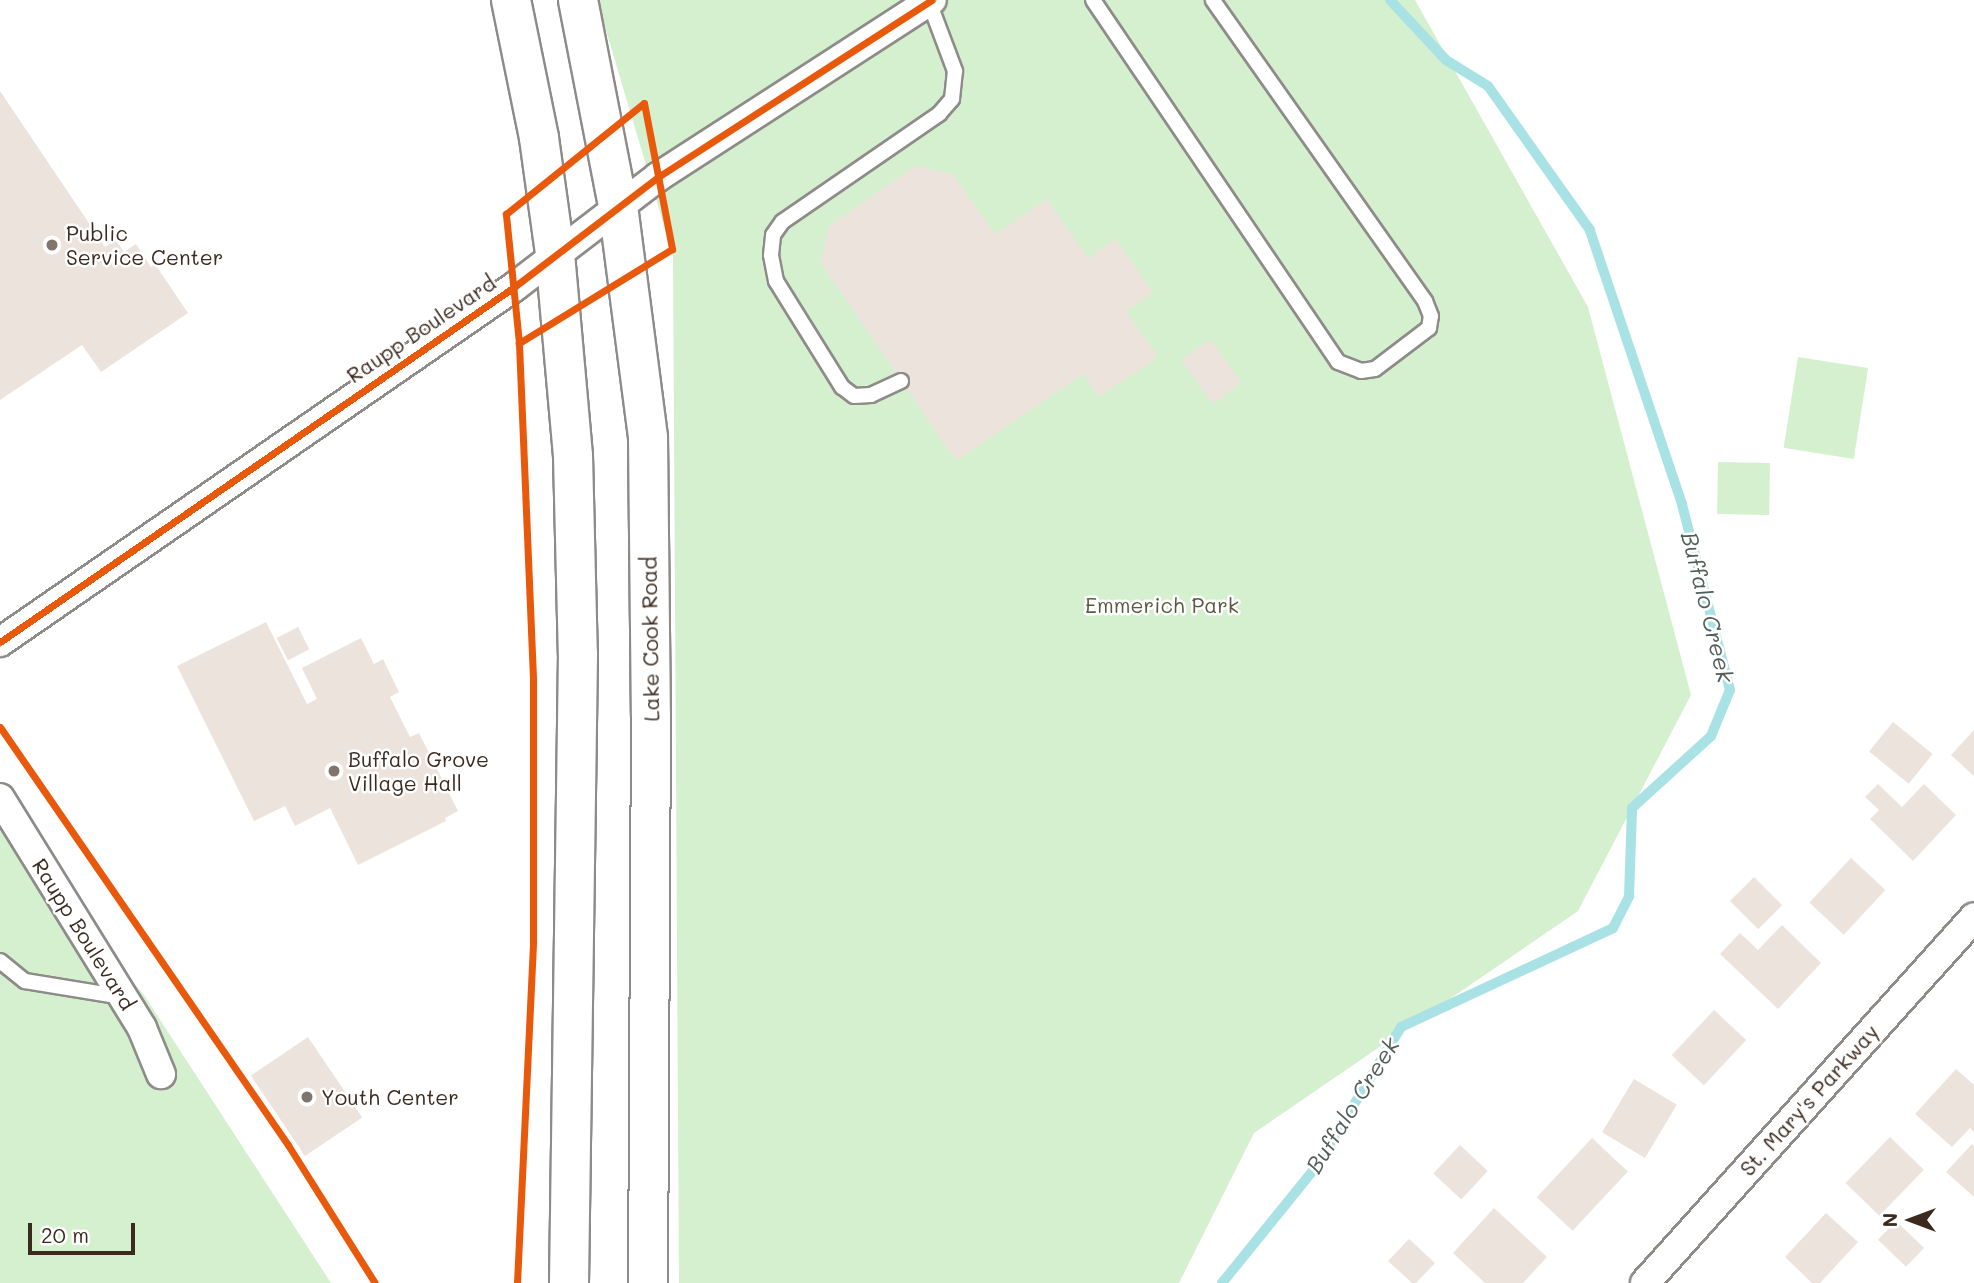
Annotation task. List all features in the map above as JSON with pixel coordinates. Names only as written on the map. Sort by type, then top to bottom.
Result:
[{"type":"main road","points":[[511,0],[538,138],[555,254],[573,456],[578,654],[569,1273]]},
{"type":"main road","name":"Lake Cook Road","points":[[578,0],[618,206],[648,438],[651,715],[648,1273]]},
{"type":"street","name":"Raupp Boulevard","points":[[0,642],[514,287],[658,177],[931,1]]},
{"type":"street","name":"Raupp Boulevard","points":[[0,798],[142,1028],[161,1074]]},
{"type":"street","name":"St. Mary's Parkway","points":[[1645,1283],[1974,917]]},
{"type":"lane","points":[[1093,0],[1338,362],[1360,371],[1375,369],[1429,328],[1431,316],[1425,301],[1213,0]]},
{"type":"lane","points":[[901,381],[871,395],[854,396],[842,387],[776,281],[771,255],[773,235],[782,222],[939,114],[952,99],[955,72],[931,1]]},
{"type":"lane","points":[[0,961],[25,981],[123,997]]},
{"type":"green space","name":"Emmerich Park","points":[[597,0],[1415,0],[1588,307],[1691,695],[1578,911],[1254,1133],[1179,1283],[679,1283],[673,256]]},
{"type":"green space","points":[[1798,357],[1868,368],[1854,459],[1784,448]]},
{"type":"green space","points":[[1718,462],[1770,463],[1769,515],[1717,514]]},
{"type":"green space","points":[[0,828],[144,995],[331,1283],[0,1283]]},
{"type":"building","name":"Public Service Center","points":[[0,91],[105,247],[116,240],[124,252],[136,244],[151,267],[155,264],[188,313],[101,372],[82,345],[0,400]]},
{"type":"building","points":[[915,166],[953,174],[995,234],[1047,199],[1088,258],[1116,239],[1153,293],[1126,311],[1158,357],[1099,397],[1083,374],[956,461],[821,263],[828,227]]},
{"type":"building","points":[[1210,339],[1242,383],[1213,404],[1181,360]]},
{"type":"building","name":"Buffalo Grove Village Hall","points":[[266,622],[307,704],[317,699],[302,668],[361,638],[374,664],[383,659],[399,692],[390,697],[410,737],[419,733],[458,811],[445,818],[446,821],[358,865],[330,808],[295,826],[285,806],[254,821],[177,666]]},
{"type":"building","points":[[298,627],[309,649],[288,660],[277,638]]},
{"type":"building","points":[[1893,722],[1933,754],[1909,784],[1869,752]]},
{"type":"building","points":[[1974,730],[1974,776],[1951,755]]},
{"type":"building","points":[[1878,784],[1902,807],[1924,784],[1956,815],[1913,861],[1870,819],[1879,810],[1865,797]]},
{"type":"building","points":[[1851,858],[1885,890],[1844,935],[1809,903]]},
{"type":"building","points":[[1754,877],[1782,905],[1758,929],[1730,901]]},
{"type":"building","points":[[1782,925],[1821,963],[1778,1009],[1720,954],[1740,933],[1758,950]]},
{"type":"building","points":[[1714,1010],[1746,1040],[1704,1085],[1672,1055]]},
{"type":"building","name":"Youth Center","points":[[308,1037],[362,1117],[305,1156],[251,1076]]},
{"type":"building","points":[[1956,1069],[1974,1085],[1974,1132],[1970,1128],[1952,1147],[1915,1114]]},
{"type":"building","points":[[1634,1079],[1677,1105],[1645,1158],[1602,1132]]},
{"type":"building","points":[[1890,1137],[1924,1170],[1879,1216],[1846,1183]]},
{"type":"building","points":[[1592,1138],[1628,1171],[1573,1231],[1537,1197]]},
{"type":"building","points":[[1972,1144],[1974,1146],[1974,1197],[1946,1172]]},
{"type":"building","points":[[1460,1145],[1488,1171],[1461,1199],[1433,1174]]},
{"type":"building","points":[[1494,1208],[1547,1257],[1523,1283],[1485,1283],[1453,1253]]},
{"type":"building","points":[[1826,1213],[1858,1242],[1820,1283],[1812,1283],[1785,1257]]},
{"type":"building","points":[[1896,1221],[1924,1248],[1906,1267],[1878,1240]]},
{"type":"building","points":[[1409,1239],[1435,1263],[1416,1283],[1412,1283],[1388,1261]]},
{"type":"waterway","name":"Buffalo Creek","points":[[1222,1283],[1316,1167],[1401,1027],[1613,928],[1629,896],[1632,808],[1711,736],[1730,690],[1682,504],[1590,230],[1488,86],[1446,60],[1390,0]]},
{"type":"cycle path","points":[[0,642],[514,287],[658,177],[932,0]]},
{"type":"cycle path","points":[[517,1283],[533,941],[533,678],[519,343],[506,214],[644,103],[672,249],[519,343]]},
{"type":"cycle path","points":[[0,727],[288,1145],[375,1283]]},
{"type":"place","name":"Public Service Center","points":[[52,245]]},
{"type":"place","name":"Buffalo Grove Village Hall","points":[[334,771]]},
{"type":"place","name":"Youth Center","points":[[307,1097]]}]
